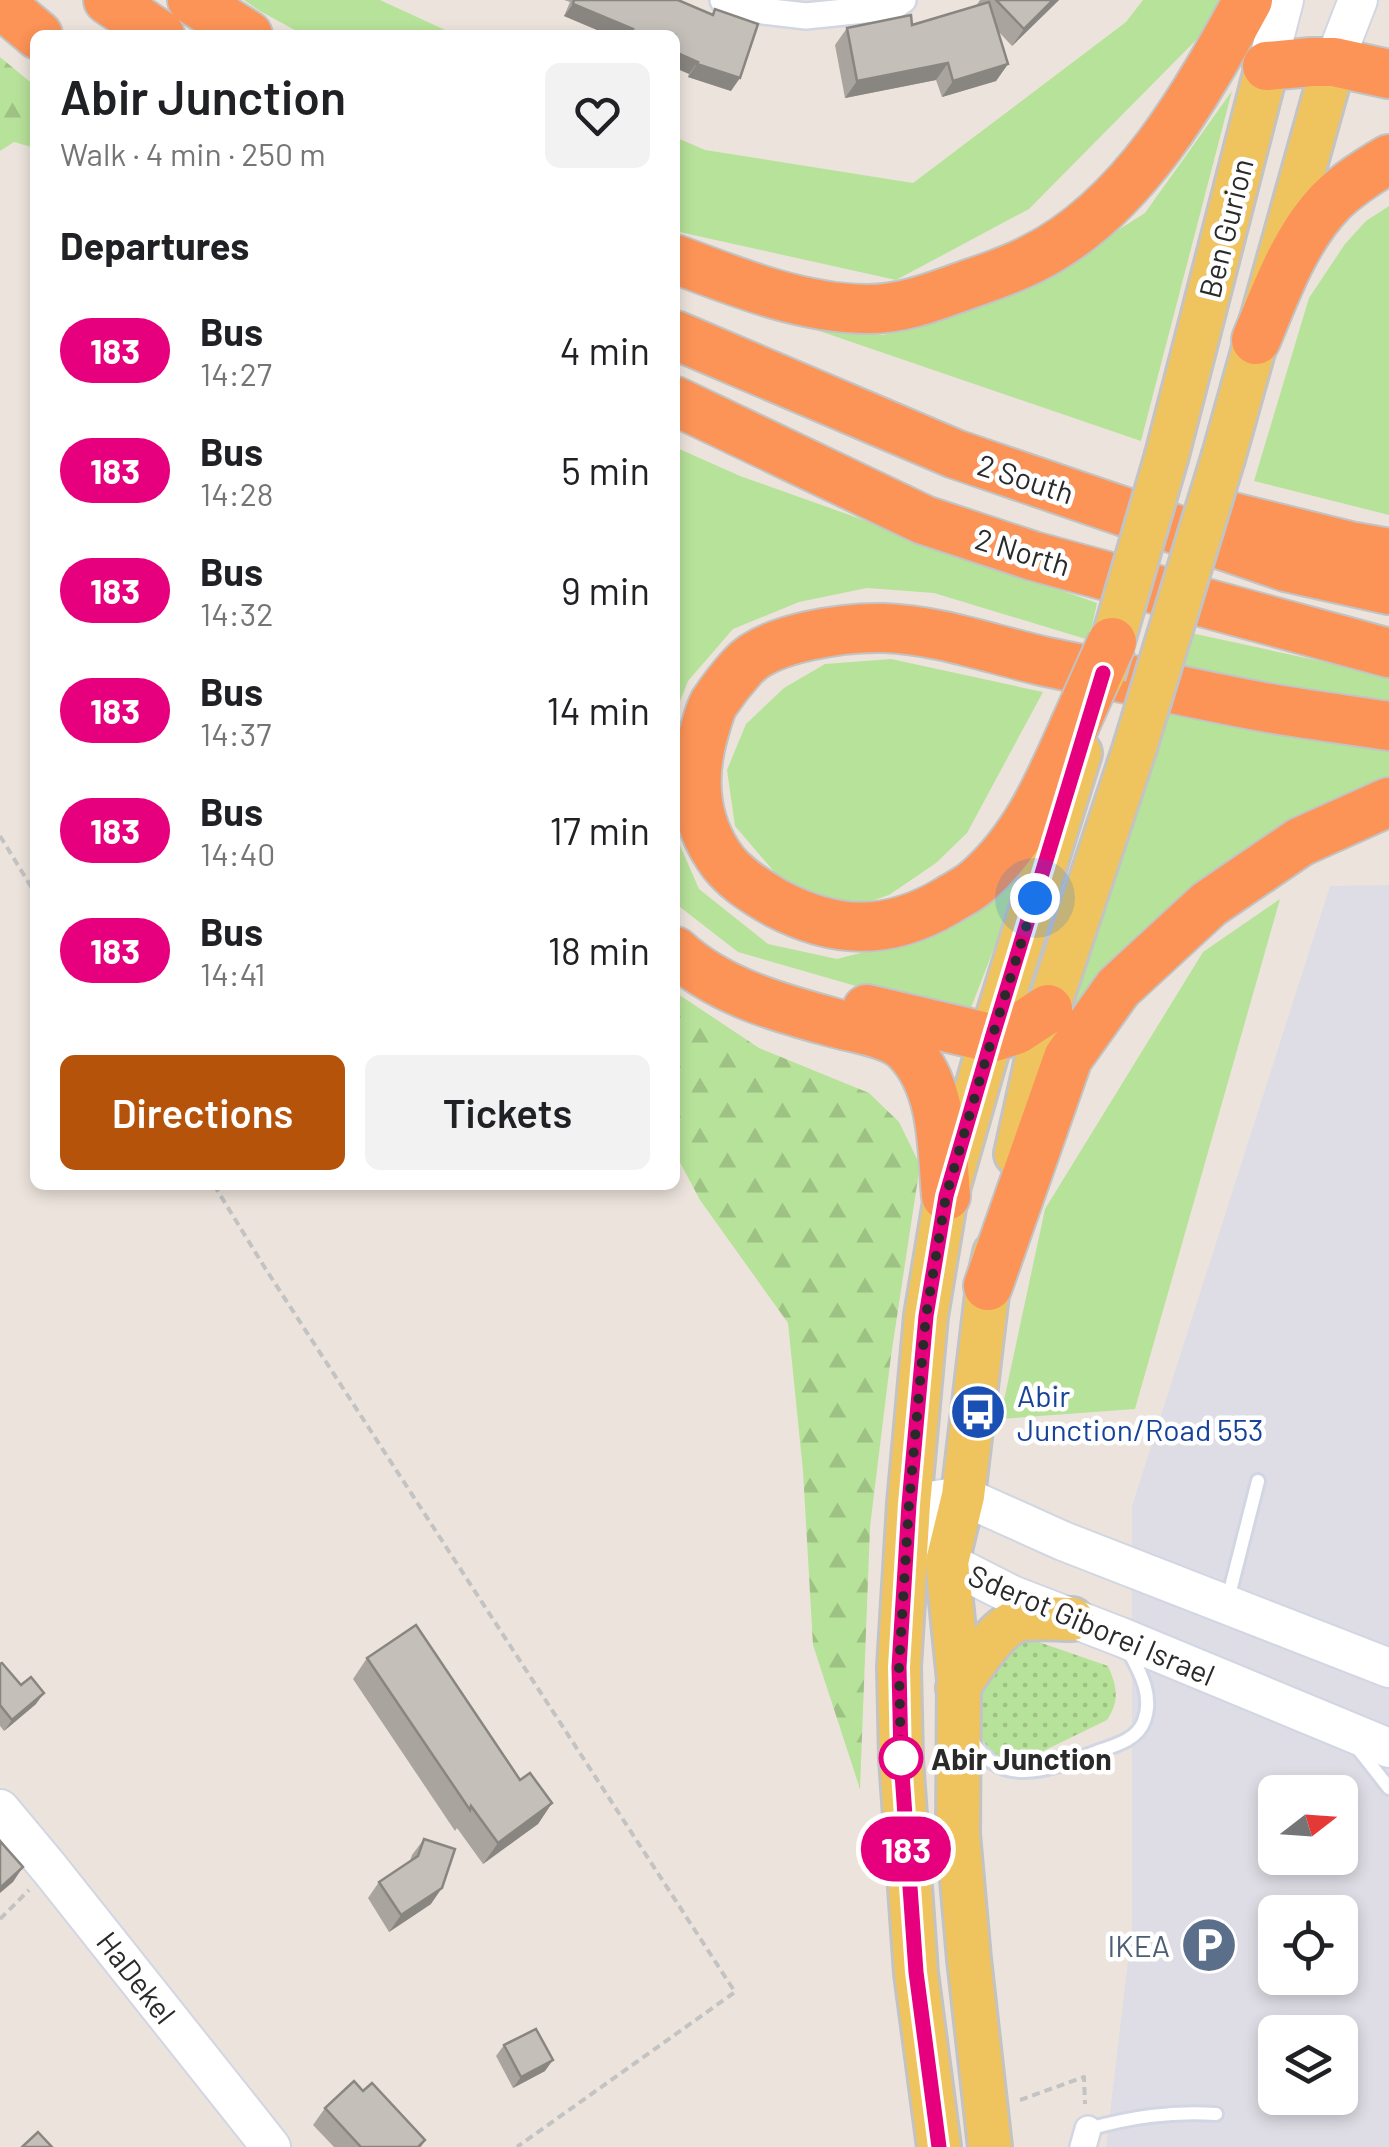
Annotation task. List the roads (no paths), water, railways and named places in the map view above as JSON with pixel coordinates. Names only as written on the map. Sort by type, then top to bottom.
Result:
[{"type":"highway","points":[[108,0],[153,30]]},
{"type":"highway","points":[[192,0],[240,30]]},
{"type":"highway","points":[[680,261],[813,304],[867,309],[904,305],[950,291],[1034,258],[1077,230],[1136,174],[1198,91],[1248,0]]},
{"type":"highway","points":[[0,4],[32,30]]},
{"type":"highway","points":[[1266,66],[1334,62],[1389,74]]},
{"type":"highway","points":[[1256,340],[1283,276],[1312,224],[1332,200],[1389,159]]},
{"type":"highway","name":"2 South","points":[[683,331],[805,390],[955,454],[1286,566],[1389,590]]},
{"type":"highway","name":"2 North","points":[[680,404],[924,520],[1033,556],[1389,653]]},
{"type":"highway","points":[[955,454],[1389,553]]},
{"type":"highway","points":[[1112,642],[1081,726],[1034,812],[998,862],[975,884],[938,906],[908,920],[872,928],[834,926],[801,916],[753,890],[718,857],[704,827],[694,786],[712,706],[745,663],[816,633],[853,628],[928,632],[1005,653],[1268,708],[1389,726]]},
{"type":"highway","points":[[988,1286],[1068,1058],[1118,988],[1224,893],[1300,842],[1389,802]]},
{"type":"highway","points":[[680,937],[756,982],[992,1038],[1016,1030],[1048,1009]]},
{"type":"highway","points":[[680,955],[693,968],[744,993],[781,1008],[886,1037],[906,1048],[924,1074],[940,1115],[946,1196]]},
{"type":"main road","points":[[990,2147],[958,1834],[958,1699],[946,1562],[963,1496],[988,1286],[1048,1009],[1135,747],[1224,455],[1334,62]]},
{"type":"main road","name":"Ben Gurion","points":[[1112,642],[1167,455],[1266,66]]},
{"type":"main road","points":[[939,2147],[916,1972],[901,1759],[899,1667],[926,1316],[946,1196],[1081,726]]},
{"type":"main road","points":[[958,1699],[983,1650],[1020,1618],[1072,1618]]},
{"type":"street","points":[[724,0],[764,12],[806,16],[893,7],[903,0]]},
{"type":"street","name":"Ben Gurion","points":[[1266,66],[1284,0]]},
{"type":"street","points":[[1334,62],[1358,0]]},
{"type":"street","points":[[909,1504],[963,1496],[1062,1541],[1389,1668]]},
{"type":"street","name":"Sderot Giborei Israel","points":[[909,1504],[946,1562],[1012,1596],[1389,1748]]},
{"type":"street","name":"HaDekel","points":[[0,1810],[271,2147]]},
{"type":"lane","points":[[192,0],[229,30]]},
{"type":"lane","points":[[1226,1605],[1258,1481]]},
{"type":"lane","points":[[958,1699],[973,1743],[1000,1768],[1047,1770],[1129,1740],[1143,1726],[1148,1699],[1143,1678],[1121,1637]]},
{"type":"lane","points":[[1342,1729],[1389,1788]]},
{"type":"lane","points":[[1085,2138],[1141,2116],[1216,2114]]},
{"type":"place","name":"Abir Junction/Road 553","points":[[978,1412]]},
{"type":"place","name":"Abir Junction","points":[[901,1758]]},
{"type":"place","name":"IKEA","points":[[1209,1945]]}]
